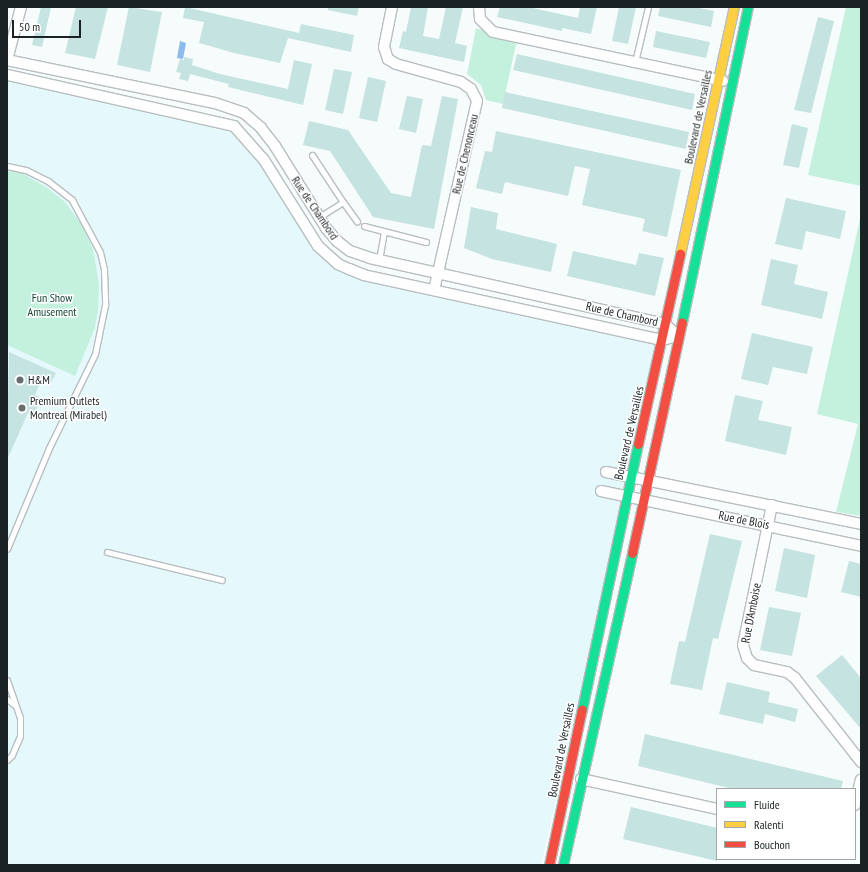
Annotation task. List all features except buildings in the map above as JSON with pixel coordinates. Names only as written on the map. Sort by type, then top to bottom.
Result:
[{"type":"street","points":[[7,60],[21,7]]},
{"type":"street","name":"Rue de Chenonceau","points":[[392,7],[384,47],[388,58],[396,64],[461,82],[471,89],[477,101],[434,290]]},
{"type":"street","points":[[479,7],[480,19],[493,32],[732,83]]},
{"type":"street","name":"Boulevard de Versailles","points":[[549,865],[631,477],[666,324],[734,7]]},
{"type":"street","name":"Boulevard de Versailles","points":[[563,865],[580,779],[644,501],[748,7]]},
{"type":"street","name":"Rue de Chambord","points":[[7,60],[215,103],[244,113],[261,128],[270,140],[319,217],[337,242],[350,251],[379,260],[666,324],[678,336]]},
{"type":"street","name":"Rue de Chambord","points":[[7,75],[234,126],[264,160],[318,246],[338,264],[364,275],[662,340],[678,336]]},
{"type":"street","name":"Rue de Blois","points":[[606,472],[861,524]]},
{"type":"street","name":"Rue de Blois","points":[[601,491],[627,498],[769,525],[861,546]]},
{"type":"street","name":"Rue D'Amboise","points":[[772,505],[743,645],[747,658],[754,665],[787,672],[795,678],[861,762]]},
{"type":"street","points":[[580,779],[716,809]]},
{"type":"street","points":[[856,801],[861,780]]},
{"type":"lane","points":[[635,62],[648,7]]},
{"type":"lane","points":[[312,155],[357,221]]},
{"type":"lane","points":[[7,166],[26,170],[48,181],[72,200],[100,252],[104,270],[105,305],[95,354],[49,448],[7,549]]},
{"type":"lane","points":[[319,217],[343,202]]},
{"type":"lane","points":[[364,226],[384,233],[426,242]]},
{"type":"lane","points":[[379,260],[384,233]]},
{"type":"lane","points":[[107,552],[222,580]]},
{"type":"lane","points":[[7,680],[20,717],[20,736],[12,755],[7,760]]},
{"type":"lane","points":[[7,699],[17,707]]},
{"type":"shaded area","points":[[7,75],[234,126],[326,253],[364,275],[662,340],[541,865],[7,865]]},
{"type":"green space","points":[[846,7],[861,7],[861,186],[808,175]]},
{"type":"green space","points":[[476,28],[517,40],[503,104],[486,100],[481,85],[467,74]]},
{"type":"green space","name":"Fun Show Amusement","points":[[7,171],[20,172],[46,187],[65,202],[82,225],[93,249],[99,284],[98,309],[95,328],[75,376],[7,345]]},
{"type":"green space","points":[[861,214],[861,516],[836,512],[858,424],[817,414]]},
{"type":"water","points":[[180,41],[186,43],[183,59],[177,58]]},
{"type":"traffic: fast","points":[[682,322],[748,7]]},
{"type":"traffic: fast","points":[[582,709],[638,444]]},
{"type":"traffic: fast","points":[[563,865],[632,553]]},
{"type":"traffic: slow","points":[[680,254],[734,7]]},
{"type":"traffic: jam","points":[[638,444],[680,254]]},
{"type":"traffic: jam","points":[[632,553],[682,322]]},
{"type":"traffic: jam","points":[[549,865],[582,709]]},
{"type":"place","name":"H&M","points":[[20,380]]},
{"type":"place","name":"Premium Outlets Montreal (Mirabel)","points":[[22,408]]}]
